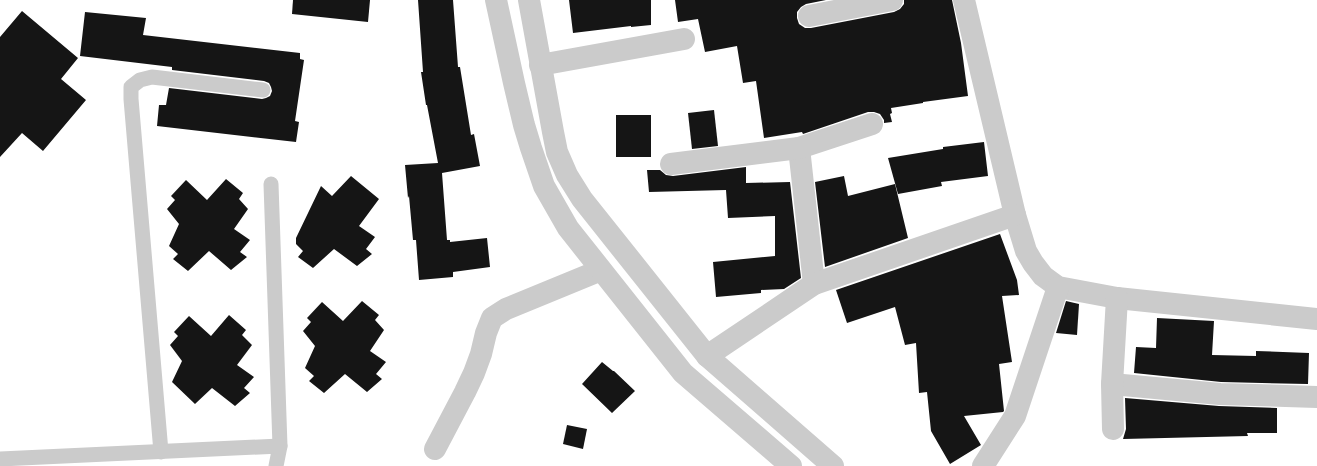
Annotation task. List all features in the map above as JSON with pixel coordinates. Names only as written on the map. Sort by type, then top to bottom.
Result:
[{"type":"street","points":[[496,0],[524,125],[544,186],[568,228],[683,373],[791,466]]},
{"type":"street","points":[[529,0],[552,132],[557,152],[567,175],[582,199],[707,356],[833,466]]},
{"type":"street","points":[[809,16],[892,0]]},
{"type":"street","points":[[964,0],[1015,214],[1026,251],[1043,276],[1058,287],[1117,298],[1317,319]]},
{"type":"street","points":[[540,65],[684,39]]},
{"type":"street","points":[[671,164],[799,148],[872,124]]},
{"type":"street","points":[[799,148],[814,284]]},
{"type":"street","points":[[707,356],[814,284],[1015,214]]},
{"type":"street","points":[[435,449],[474,373],[492,318],[506,309],[601,270]]},
{"type":"street","points":[[983,466],[1015,416],[1058,287]]},
{"type":"street","points":[[1113,429],[1112,384],[1117,298]]},
{"type":"street","points":[[1112,384],[1220,394],[1317,397]]},
{"type":"lane","points":[[161,452],[131,87],[140,80],[152,78],[262,90]]},
{"type":"lane","points":[[271,184],[280,446],[276,466]]},
{"type":"lane","points":[[0,459],[65,461],[161,452],[280,446]]},
{"type":"building","points":[[293,0],[370,0],[368,22],[292,14]]},
{"type":"building","points":[[418,0],[453,0],[458,67],[460,67],[471,135],[474,134],[480,166],[442,173],[447,240],[450,240],[450,242],[487,238],[490,267],[453,272],[453,277],[419,280],[416,240],[413,240],[405,165],[438,163],[421,72],[423,72]]},
{"type":"building","points":[[569,0],[651,0],[651,25],[573,33]]},
{"type":"building","points":[[675,0],[826,0],[806,4],[797,12],[799,24],[805,28],[811,28],[894,12],[900,9],[904,4],[904,0],[952,0],[961,43],[968,96],[891,108],[892,113],[890,114],[892,122],[884,123],[884,120],[880,114],[868,112],[803,134],[802,132],[764,138],[756,81],[743,83],[737,46],[705,52],[698,19],[678,22]]},
{"type":"building","points":[[22,11],[78,58],[61,79],[86,100],[43,151],[22,133],[0,157],[0,37]]},
{"type":"building","points":[[85,12],[146,18],[143,35],[300,53],[300,59],[304,60],[295,121],[299,122],[296,142],[157,126],[159,105],[166,105],[169,88],[262,99],[270,96],[272,91],[271,87],[269,83],[264,81],[172,70],[172,67],[80,56]]},
{"type":"building","points":[[714,110],[718,146],[692,149],[688,113]]},
{"type":"building","points":[[616,115],[651,115],[651,157],[616,157]]},
{"type":"building","points":[[984,142],[988,176],[941,182],[942,186],[898,194],[888,158],[943,149],[943,147]]},
{"type":"building","points":[[746,167],[746,183],[790,182],[801,278],[784,289],[761,290],[761,293],[716,297],[713,262],[775,256],[775,216],[728,218],[726,190],[649,192],[647,170],[660,170],[666,175],[673,176]]},
{"type":"building","points":[[351,176],[379,199],[359,226],[375,237],[366,249],[372,254],[357,266],[334,249],[313,268],[298,257],[303,251],[296,244],[296,238],[321,186],[332,196]]},
{"type":"building","points":[[844,176],[848,196],[895,184],[908,238],[825,267],[815,182]]},
{"type":"building","points":[[226,179],[243,193],[239,199],[248,209],[234,229],[250,240],[240,252],[247,257],[231,270],[209,251],[188,271],[173,259],[178,254],[169,246],[179,224],[167,209],[175,200],[171,196],[186,180],[207,200]]},
{"type":"building","points":[[1000,234],[1017,280],[1019,295],[1002,296],[1012,362],[999,364],[1004,411],[964,416],[981,445],[950,464],[931,431],[927,392],[919,393],[916,343],[905,345],[895,307],[847,323],[836,290]]},
{"type":"building","points":[[362,301],[379,315],[375,320],[384,330],[370,351],[386,362],[376,374],[382,379],[367,392],[345,374],[324,393],[309,381],[314,376],[305,368],[315,346],[303,331],[311,322],[307,318],[322,302],[343,321]]},
{"type":"building","points":[[1066,301],[1079,304],[1077,335],[1056,333]]},
{"type":"building","points":[[229,315],[246,330],[242,335],[252,345],[237,365],[254,377],[244,388],[250,393],[235,406],[212,388],[195,404],[172,382],[182,361],[170,345],[178,336],[174,332],[189,316],[211,336]]},
{"type":"building","points":[[1157,318],[1214,321],[1212,355],[1256,356],[1256,351],[1309,353],[1308,384],[1221,382],[1134,373],[1136,347],[1156,348]]},
{"type":"building","points":[[602,362],[635,391],[612,413],[582,384]]},
{"type":"building","points":[[1125,398],[1219,406],[1277,408],[1277,433],[1247,433],[1248,436],[1123,439],[1126,429]]},
{"type":"building","points":[[567,425],[587,429],[583,449],[563,444]]}]
